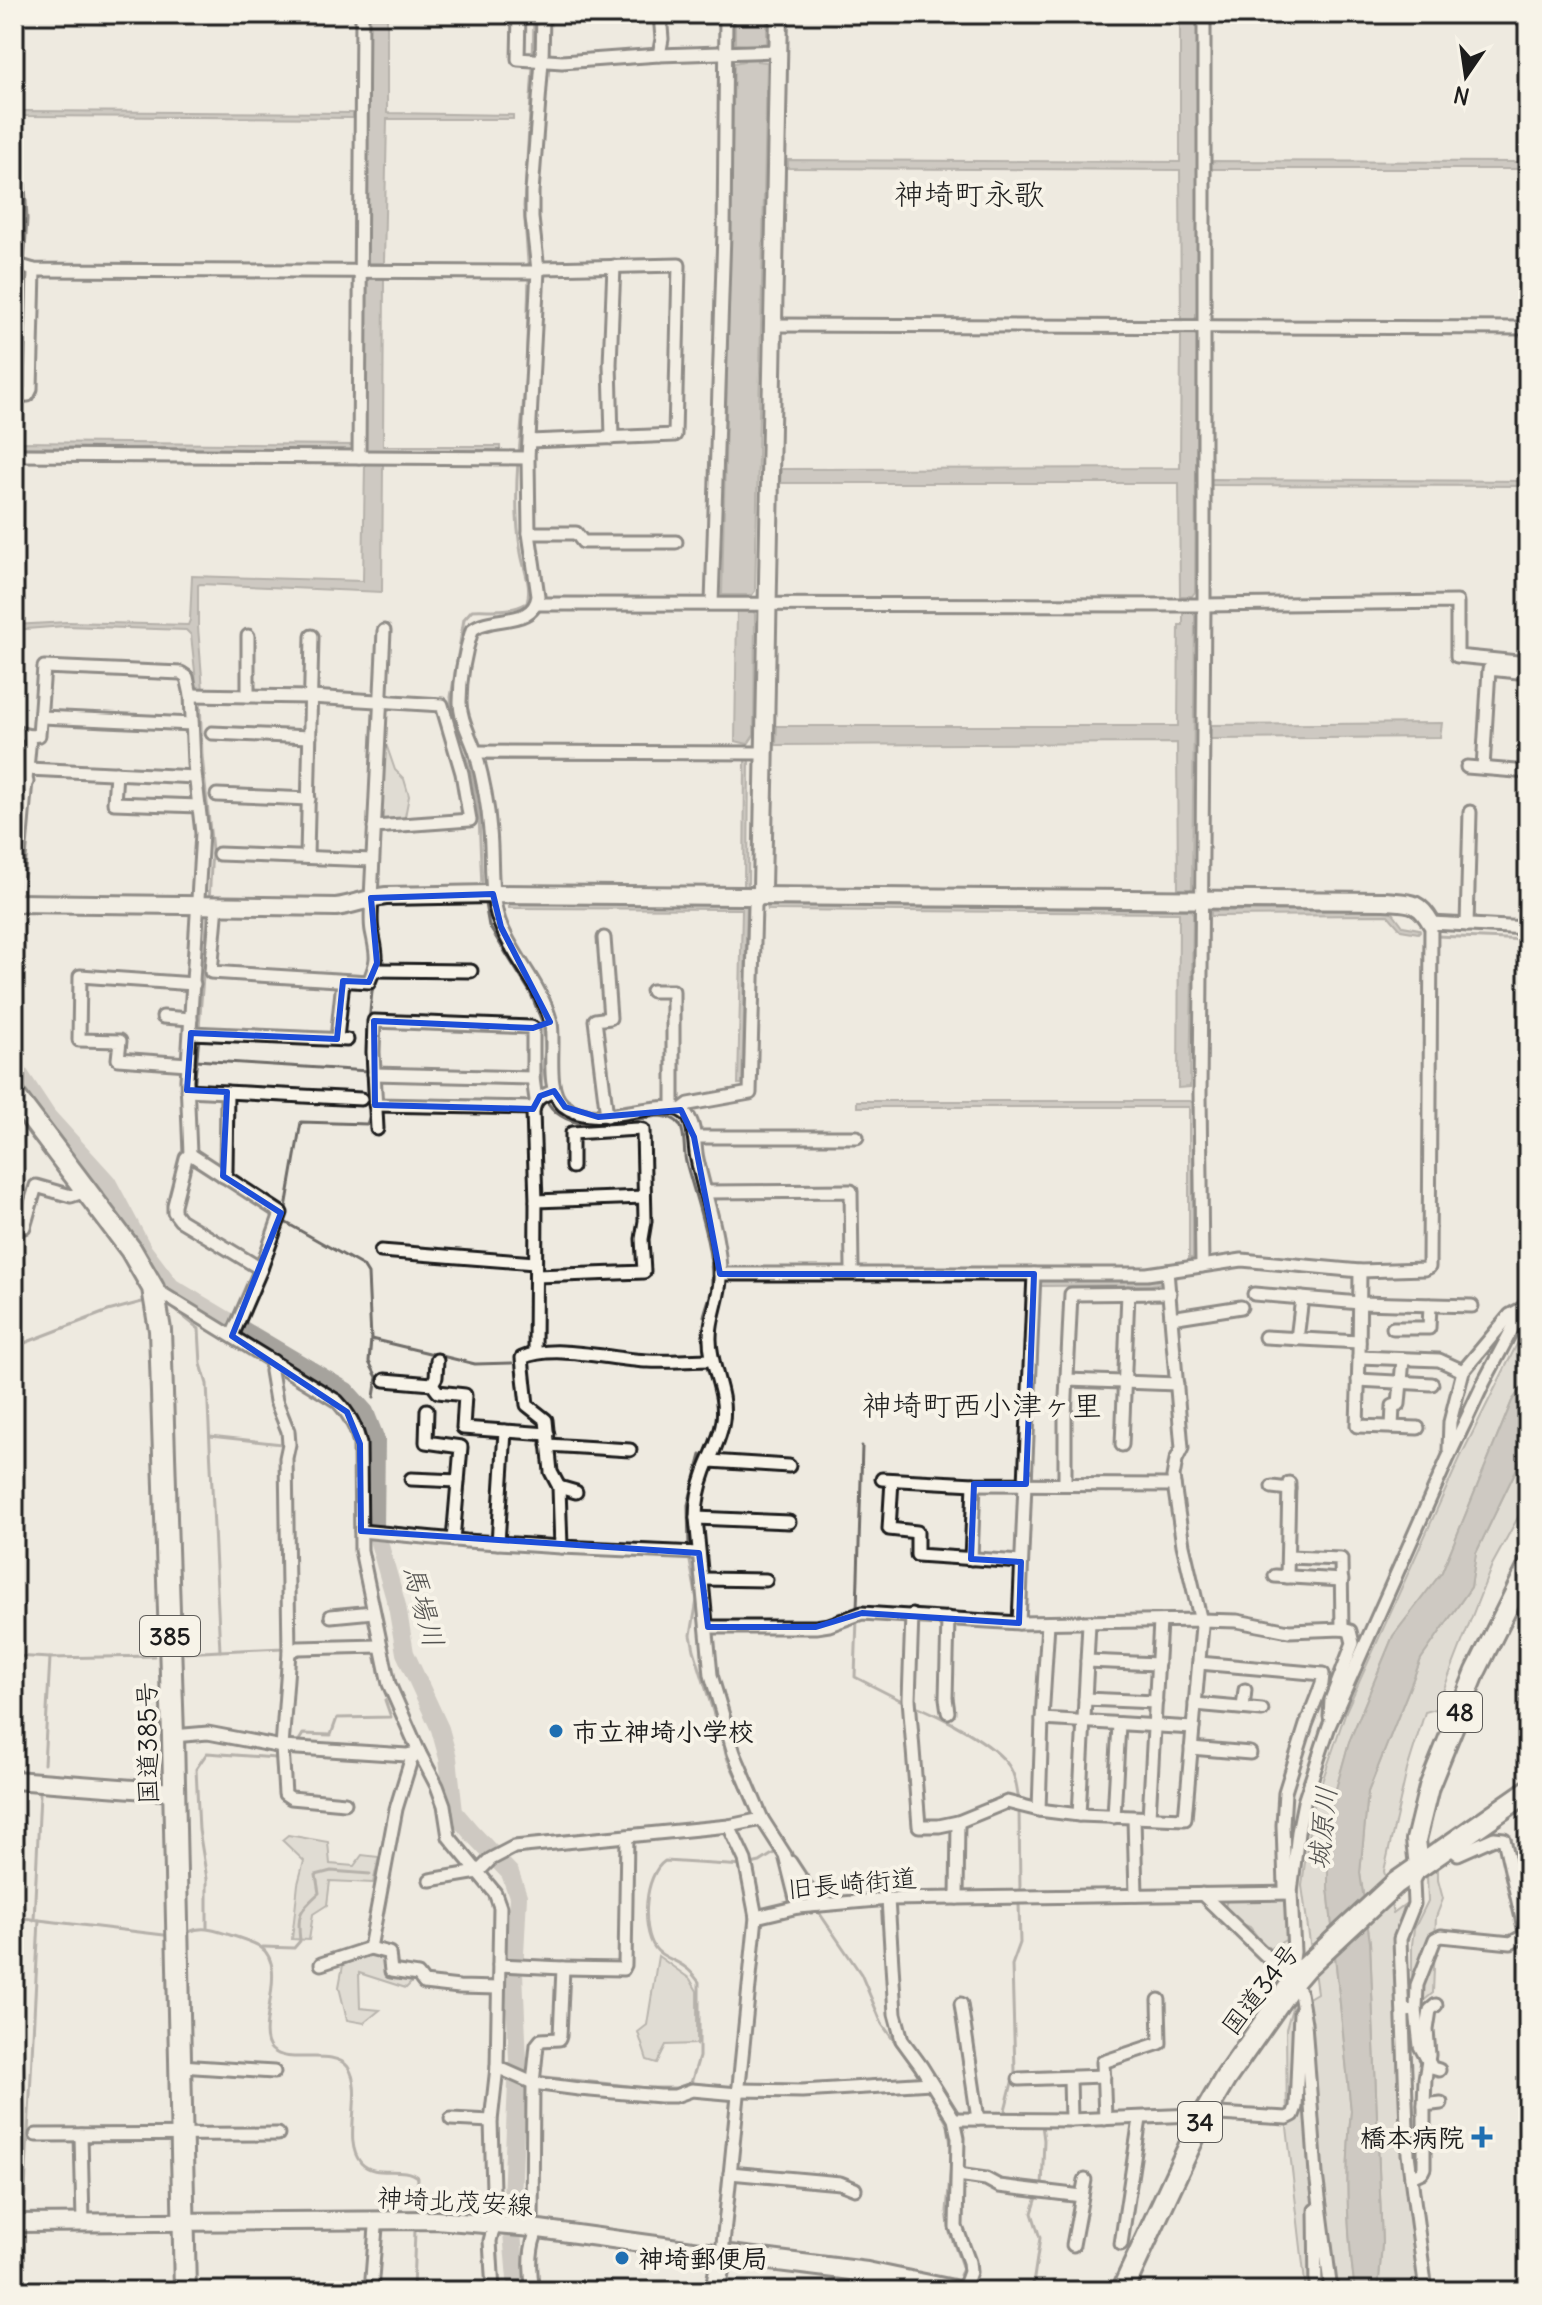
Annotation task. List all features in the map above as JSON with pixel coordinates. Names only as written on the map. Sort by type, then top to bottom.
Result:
[{"type":"highway","name":"国道385号","points":[[14,1095],[131,1250],[153,1288],[160,1330],[173,1736],[185,2291]]},
{"type":"highway","name":"国道34号","points":[[1122,2291],[1204,2115],[1248,2045],[1300,1983],[1396,1883],[1528,1791]]},
{"type":"main road","name":"48","points":[[1419,1866],[1416,1840],[1429,1787],[1476,1671],[1500,1637],[1528,1566]]},
{"type":"main road","points":[[715,2291],[722,2254],[867,2272],[956,2291]]},
{"type":"street","points":[[359,457],[362,14]]},
{"type":"street","points":[[519,14],[518,59],[562,62],[778,51]]},
{"type":"street","points":[[537,604],[538,584],[529,533],[522,458],[530,441],[532,192],[537,61],[543,14]]},
{"type":"street","points":[[659,55],[662,39],[660,14]]},
{"type":"street","points":[[712,603],[724,233],[726,14]]},
{"type":"street","points":[[572,1167],[572,1133],[661,1107],[677,1108],[750,1093],[755,905],[762,889],[779,14]]},
{"type":"street","points":[[1202,1266],[1204,14]]},
{"type":"street","points":[[14,116],[20,219],[16,264],[34,270],[532,272],[544,268],[679,265],[675,435],[530,441]]},
{"type":"street","points":[[612,438],[610,364],[614,266]]},
{"type":"street","points":[[14,396],[28,395],[31,389],[34,270]]},
{"type":"street","points":[[773,325],[1528,328]]},
{"type":"street","points":[[14,455],[522,458]]},
{"type":"street","points":[[529,533],[576,533],[583,542],[676,542]]},
{"type":"street","points":[[542,1098],[533,1078],[544,1003],[486,895],[490,829],[476,752],[460,704],[468,641],[472,630],[486,622],[515,620],[537,604],[1204,605],[1457,602],[1457,656],[1528,663]]},
{"type":"street","points":[[14,732],[39,735],[44,667],[181,673],[187,677],[191,695],[211,972],[369,982],[377,963],[377,947],[371,929],[371,898],[384,631]]},
{"type":"street","points":[[248,636],[248,696]]},
{"type":"street","points":[[307,857],[312,636]]},
{"type":"street","points":[[1483,768],[1489,669],[1528,673]]},
{"type":"street","points":[[191,695],[311,697],[442,705],[462,773],[470,820],[374,827]]},
{"type":"street","points":[[42,717],[192,724]]},
{"type":"street","points":[[212,733],[310,737]]},
{"type":"street","points":[[30,736],[28,769],[20,782],[14,903],[336,907],[371,898],[486,895],[1384,901],[1412,903],[1424,910],[1431,923],[1429,1267],[1425,1269],[1360,1271],[1242,1260],[1147,1274],[720,1274]]},
{"type":"street","points":[[476,752],[764,753]]},
{"type":"street","points":[[1467,767],[1528,772]]},
{"type":"street","points":[[28,769],[195,777]]},
{"type":"street","points":[[116,773],[114,803],[199,806]]},
{"type":"street","points":[[217,795],[309,799]]},
{"type":"street","points":[[1467,925],[1470,812]]},
{"type":"street","points":[[219,854],[372,860]]},
{"type":"street","points":[[208,905],[191,1019],[196,1033],[188,1064],[192,1090],[190,1154],[186,1158],[174,1212],[180,1220],[261,1269]]},
{"type":"street","points":[[1431,923],[1528,928],[1528,917]]},
{"type":"street","points":[[600,1123],[595,1020],[610,1018],[604,938]]},
{"type":"street","points":[[374,970],[471,971]]},
{"type":"street","points":[[188,1064],[118,1059],[120,1041],[79,1040],[80,976],[194,984]]},
{"type":"street","points":[[196,1033],[342,1040],[343,981]]},
{"type":"street","points":[[652,991],[673,991],[677,1108]]},
{"type":"street","points":[[163,1017],[191,1019]]},
{"type":"street","points":[[377,1129],[374,1021],[542,1025]]},
{"type":"street","points":[[535,1352],[542,1025]]},
{"type":"street","points":[[374,1074],[533,1078]]},
{"type":"street","points":[[192,1090],[361,1099]]},
{"type":"street","points":[[223,1176],[226,1171],[227,1092]]},
{"type":"street","points":[[375,1105],[542,1098],[559,1101],[574,1112],[600,1123],[643,1130],[644,1272],[536,1276]]},
{"type":"street","points":[[677,1108],[690,1118],[720,1274],[719,1299],[712,1318],[710,1337],[712,1360],[724,1408],[723,1423],[696,1502],[711,1675],[734,1753],[762,1819],[818,1905]]},
{"type":"street","points":[[694,1137],[857,1137]]},
{"type":"street","points":[[190,1154],[281,1213],[232,1336]]},
{"type":"street","points":[[14,1225],[24,1227],[36,1186],[71,1196],[86,1191]]},
{"type":"street","points":[[705,1192],[851,1191],[852,1269]]},
{"type":"street","points":[[536,1201],[644,1197]]},
{"type":"street","points":[[381,1251],[535,1263]]},
{"type":"street","points":[[912,1615],[910,1704],[919,1826],[958,1822],[1007,1802],[1079,1815],[1185,1819],[1201,1620],[1183,1545],[1173,1477],[1182,1448],[1167,1271]]},
{"type":"street","points":[[1360,1271],[1357,1426],[1418,1428]]},
{"type":"street","points":[[1019,1623],[1034,1274]]},
{"type":"street","points":[[153,1288],[337,1401],[356,1427],[360,1444],[363,1566],[389,1684],[437,1786],[444,1805],[449,1837],[495,1893],[500,1907],[504,1965],[498,1988],[502,2069],[491,2121],[494,2225],[490,2241],[493,2291]]},
{"type":"street","points":[[1122,1445],[1128,1293]]},
{"type":"street","points":[[1065,1484],[1071,1294],[1170,1293]]},
{"type":"street","points":[[1254,1294],[1360,1303],[1472,1306]]},
{"type":"street","points":[[1297,1339],[1302,1298]]},
{"type":"street","points":[[1448,1458],[1450,1422],[1463,1371],[1510,1315],[1525,1304]]},
{"type":"street","points":[[1331,2291],[1316,2174],[1305,2023],[1300,1983],[1292,1967],[1291,1893],[1304,1802],[1329,1726],[1448,1458],[1525,1304]]},
{"type":"street","points":[[1393,1328],[1429,1328],[1430,1305]]},
{"type":"street","points":[[1171,1318],[1241,1307]]},
{"type":"street","points":[[1265,1337],[1359,1342]]},
{"type":"street","points":[[561,1547],[559,1487],[551,1472],[546,1420],[527,1405],[522,1358],[535,1352],[650,1361],[712,1360]]},
{"type":"street","points":[[1359,1357],[1439,1360],[1463,1371]]},
{"type":"street","points":[[1392,1427],[1393,1406],[1399,1404],[1403,1359]]},
{"type":"street","points":[[432,1384],[436,1377],[437,1360]]},
{"type":"street","points":[[273,1361],[271,1371],[276,1401],[288,1431],[289,1444],[286,1458],[289,1652],[282,1747],[285,1794],[291,1798],[345,1803]]},
{"type":"street","points":[[385,1380],[432,1384],[438,1392],[465,1395],[463,1428],[505,1431],[548,1440],[630,1450]]},
{"type":"street","points":[[1067,1380],[1177,1384]]},
{"type":"street","points":[[1358,1380],[1432,1384]]},
{"type":"street","points":[[427,1410],[426,1442],[461,1447],[453,1540]]},
{"type":"street","points":[[498,1543],[505,1431]]},
{"type":"street","points":[[710,1461],[789,1466]]},
{"type":"street","points":[[411,1479],[458,1481]]},
{"type":"street","points":[[1021,1562],[917,1555],[917,1532],[889,1529],[887,1480],[974,1484],[1174,1485]]},
{"type":"street","points":[[971,1559],[974,1484]]},
{"type":"street","points":[[1272,1487],[1289,1486],[1288,1557],[1281,1576],[1342,1580]]},
{"type":"street","points":[[559,1487],[576,1492]]},
{"type":"street","points":[[696,1518],[789,1522]]},
{"type":"street","points":[[361,1531],[498,1543],[699,1553]]},
{"type":"street","points":[[1288,1557],[1341,1559],[1342,1629]]},
{"type":"street","points":[[703,1579],[766,1580]]},
{"type":"street","points":[[331,1616],[373,1612]]},
{"type":"street","points":[[708,1627],[816,1627],[858,1614],[1019,1623],[1237,1621],[1289,1631],[1342,1629],[1350,1631],[1353,1643],[1331,1700],[1329,1726]]},
{"type":"street","points":[[948,1618],[948,1712]]},
{"type":"street","points":[[1149,1817],[1160,1622]]},
{"type":"street","points":[[1039,1810],[1048,1623]]},
{"type":"street","points":[[1079,1815],[1089,1623]]},
{"type":"street","points":[[289,1652],[298,1648],[380,1646]]},
{"type":"street","points":[[1087,1661],[1158,1664]]},
{"type":"street","points":[[1199,1663],[1323,1674],[1285,1792],[1285,1887],[1291,1893]]},
{"type":"street","points":[[1243,1708],[1245,1690]]},
{"type":"street","points":[[1085,1699],[1156,1702]]},
{"type":"street","points":[[1195,1704],[1262,1710]]},
{"type":"street","points":[[1042,1719],[1193,1728]]},
{"type":"street","points":[[1114,1817],[1119,1724]]},
{"type":"street","points":[[173,1736],[208,1733],[282,1747],[407,1755],[419,1752]]},
{"type":"street","points":[[1191,1748],[1250,1753]]},
{"type":"street","points":[[370,1948],[396,1809],[411,1760],[419,1752]]},
{"type":"street","points":[[14,1780],[173,1792]]},
{"type":"street","points":[[1134,1818],[1136,1895]]},
{"type":"street","points":[[430,1880],[478,1872],[496,1856],[514,1847],[729,1826],[762,1819]]},
{"type":"street","points":[[957,1898],[958,1822]]},
{"type":"street","points":[[729,1826],[747,1864],[756,1917]]},
{"type":"street","points":[[504,1965],[623,1969],[627,1836]]},
{"type":"street","points":[[1426,2291],[1408,2154],[1410,2010],[1417,1985],[1435,1939],[1441,1936],[1511,1943],[1528,1934],[1524,1928],[1504,1839],[1494,1838],[1458,1854],[1448,1846]]},
{"type":"street","points":[[785,1855],[798,1907]]},
{"type":"street","points":[[1419,1866],[1413,1881],[1414,1904],[1400,1939],[1410,2010],[1420,2046],[1428,2063],[1439,2070]]},
{"type":"street","name":"旧長崎街道","points":[[722,2254],[756,1917],[798,1907],[888,1899],[1291,1893]]},
{"type":"street","points":[[1202,1894],[1300,1983]]},
{"type":"street","points":[[888,1899],[895,2014],[902,2040],[926,2084],[954,2119],[958,2147],[956,2227],[970,2272],[966,2283],[956,2291]]},
{"type":"street","points":[[321,1964],[370,1948],[389,1953],[391,1971],[418,1975],[424,1983],[498,1988]]},
{"type":"street","points":[[533,2291],[531,2253],[535,2236],[529,2228],[532,2078],[537,2045],[541,2040],[559,2039],[560,2036],[563,1968]]},
{"type":"street","points":[[1219,2114],[1287,2118],[1293,2115],[1296,2107],[1300,1983]]},
{"type":"street","points":[[1105,2119],[1103,2062],[1160,2043],[1159,2000]]},
{"type":"street","points":[[961,2004],[978,2119]]},
{"type":"street","points":[[1411,2177],[1424,2168],[1427,2030],[1430,2010],[1436,2005]]},
{"type":"street","points":[[180,2066],[274,2072]]},
{"type":"street","points":[[502,2069],[532,2078],[660,2096],[675,2096],[692,2090],[802,2091],[926,2084]]},
{"type":"street","points":[[1019,2079],[1104,2076]]},
{"type":"street","points":[[1070,2078],[1071,2120]]},
{"type":"street","points":[[1424,2105],[1441,2103]]},
{"type":"street","points":[[954,2119],[1140,2119],[1194,2115]]},
{"type":"street","points":[[451,2119],[491,2121]]},
{"type":"street","points":[[1121,2244],[1140,2119]]},
{"type":"street","points":[[36,2135],[278,2134]]},
{"type":"street","points":[[81,2135],[83,2222]]},
{"type":"street","points":[[730,2173],[840,2183],[855,2189]]},
{"type":"street","points":[[1316,2174],[1316,2291]]},
{"type":"street","points":[[958,2175],[986,2179],[999,2186],[1082,2196]]},
{"type":"street","points":[[1073,2245],[1085,2180]]},
{"type":"street","points":[[371,2291],[376,2227],[380,2219]]},
{"type":"street","name":"神埼北茂安線","points":[[14,2223],[436,2220],[529,2228],[722,2254]]},
{"type":"highlighted area","points":[[493,894],[501,927],[550,1022],[533,1028],[374,1021],[375,1105],[533,1109],[540,1096],[554,1091],[565,1107],[598,1117],[681,1110],[694,1137],[720,1274],[1034,1274],[1026,1484],[974,1484],[971,1559],[1021,1562],[1019,1623],[862,1613],[816,1627],[708,1627],[699,1553],[361,1531],[360,1444],[347,1412],[232,1336],[281,1213],[223,1176],[227,1092],[187,1090],[191,1033],[337,1039],[343,981],[369,982],[377,963],[371,898]]},
{"type":"shaded area","points":[[369,14],[387,14],[387,113],[513,115],[513,119],[387,119],[384,263],[367,261]]},
{"type":"shaded area","points":[[735,14],[767,14],[767,43],[757,45],[757,61],[767,62],[755,591],[752,595],[722,595],[734,63],[744,61],[744,45],[735,44]]},
{"type":"shaded area","points":[[1180,14],[1198,14],[1197,317],[1193,320],[1181,320],[1180,170],[788,168],[788,160],[1180,162]]},
{"type":"shaded area","points":[[21,111],[353,113],[353,118],[21,116]]},
{"type":"shaded area","points":[[1209,161],[1528,162],[1528,169],[1209,169]]},
{"type":"shaded area","points":[[369,278],[384,278],[383,446],[500,446],[500,450],[366,450]]},
{"type":"shaded area","points":[[1181,333],[1197,336],[1195,592],[1192,596],[1180,596],[1179,483],[780,483],[781,469],[1180,468]]},
{"type":"shaded area","points":[[14,442],[353,445],[353,450],[14,447]]},
{"type":"shaded area","points":[[365,464],[383,464],[382,592],[198,585],[203,690],[197,690],[191,635],[186,630],[65,626],[14,630],[14,625],[67,622],[188,625],[192,576],[363,581]]},
{"type":"shaded area","points":[[1211,479],[1528,481],[1528,486],[1211,485]]},
{"type":"shaded area","points":[[737,609],[752,610],[755,614],[754,735],[748,744],[735,741]]},
{"type":"shaded area","points":[[1183,613],[1193,613],[1195,616],[1190,890],[1178,890],[1177,743],[776,745],[777,726],[1178,726],[1179,625],[1183,625]]},
{"type":"shaded area","points":[[1442,723],[1440,737],[1210,739],[1209,732],[1211,725]]},
{"type":"shaded area","points":[[381,744],[386,744],[395,770],[404,779],[409,796],[404,822],[378,825]]},
{"type":"shaded area","points":[[488,756],[749,757],[748,888],[744,888],[745,760],[488,760]]},
{"type":"shaded area","points":[[509,904],[747,905],[742,1084],[738,1084],[742,909],[509,908]]},
{"type":"shaded area","points":[[767,906],[1191,910],[1190,1087],[1178,1088],[1179,913],[768,910]]},
{"type":"shaded area","points":[[1391,910],[1403,926],[1420,931],[1401,930],[1388,915],[1211,916],[1211,911]]},
{"type":"shaded area","points":[[857,1101],[1190,1101],[1193,1103],[1193,1258],[1189,1258],[1189,1107],[857,1107]]},
{"type":"shaded area","points":[[1162,1278],[1162,1283],[1151,1285],[1039,1286],[1040,1281]]},
{"type":"shaded area","points":[[1528,1322],[1528,1379],[1512,1401],[1442,1572],[1393,1636],[1349,1742],[1328,1818],[1328,1887],[1351,2111],[1348,2201],[1355,2291],[1306,2291],[1287,2127],[1286,2029],[1292,2008],[1317,1993],[1302,1886],[1311,1814],[1346,1711],[1460,1458]]},
{"type":"shaded area","points":[[1528,1379],[1528,1445],[1476,1553],[1471,1587],[1421,1659],[1368,1792],[1360,1873],[1370,1942],[1382,2244],[1378,2291],[1355,2291],[1348,2201],[1351,2111],[1328,1887],[1328,1818],[1349,1742],[1393,1636],[1442,1572],[1512,1401]]},
{"type":"shaded area","points":[[1528,1445],[1528,1499],[1492,1565],[1436,1709],[1425,1712],[1407,1770],[1384,1871],[1393,1913],[1404,1905],[1396,1940],[1403,2151],[1420,2291],[1378,2291],[1382,2244],[1370,1942],[1360,1873],[1368,1792],[1421,1659],[1471,1587],[1476,1553]]},
{"type":"shaded area","points":[[288,1835],[328,1842],[330,1864],[354,1866],[362,1855],[379,1857],[373,1883],[330,1881],[327,1905],[313,1914],[309,1940],[292,1939],[298,1884],[304,1861],[282,1840]]},
{"type":"shaded area","points":[[1438,1869],[1443,1899],[1436,1917],[1433,1993],[1421,2003],[1412,1985],[1414,1929],[1428,1901],[1427,1876]]},
{"type":"shaded area","points":[[1227,1900],[1284,1900],[1289,1938],[1268,1950],[1250,1927],[1240,1923],[1225,1907]]},
{"type":"shaded area","points":[[373,1953],[384,1959],[386,1975],[414,1980],[406,1988],[359,1973],[360,2008],[380,2010],[364,2023],[347,2020],[339,1987],[343,1965]]},
{"type":"shaded area","points":[[658,1956],[690,1979],[697,1991],[697,2044],[666,2045],[657,2063],[647,2060],[638,2032],[647,2025]]},
{"type":"waterway","points":[[519,454],[526,374],[529,276],[524,206],[534,14]]},
{"type":"waterway","points":[[482,887],[479,817],[473,780],[453,716],[451,697],[464,619],[472,610],[507,609],[527,603],[528,584],[517,519],[518,461]]},
{"type":"waterway","points":[[200,697],[202,756],[212,850],[209,901]]},
{"type":"waterway","points":[[484,898],[489,926],[530,992],[543,1024],[543,1091]]},
{"type":"waterway","points":[[377,920],[379,904]]},
{"type":"waterway","points":[[199,1028],[208,912]]},
{"type":"waterway","points":[[1436,936],[1528,940]]},
{"type":"waterway","points":[[369,1023],[372,991],[378,976]]},
{"type":"waterway","points":[[193,1100],[199,1036]]},
{"type":"waterway","points":[[196,1060],[368,1071],[368,1058]]},
{"type":"waterway","name":"馬場川","points":[[14,1066],[47,1116],[107,1182],[143,1250],[171,1287],[346,1391],[365,1412],[376,1440],[375,1528],[397,1606],[405,1653],[440,1729],[448,1758],[454,1812],[510,1873],[518,1896],[514,1973],[518,2060],[511,2221],[517,2291]]},
{"type":"waterway","points":[[286,1208],[301,1122],[367,1124],[370,1115],[368,1071]]},
{"type":"waterway","points":[[545,1098],[554,1111],[580,1123],[612,1123],[658,1116],[678,1122],[711,1262],[711,1292],[704,1316]]},
{"type":"waterway","points":[[540,1114],[541,1187]]},
{"type":"waterway","points":[[195,1132],[196,1152]]},
{"type":"waterway","points":[[283,1221],[363,1266],[368,1274],[369,1362],[377,1377],[374,1397]]},
{"type":"waterway","points":[[14,1343],[22,1344],[108,1311],[142,1302]]},
{"type":"waterway","points":[[173,1308],[199,1329],[201,1364],[207,1384],[220,1651],[283,1648],[282,1583]]},
{"type":"waterway","points":[[371,1339],[475,1364],[512,1363]]},
{"type":"waterway","points":[[210,1436],[282,1444],[282,1452]]},
{"type":"waterway","points":[[857,1610],[862,1446]]},
{"type":"waterway","points":[[689,1548],[688,1505],[701,1455]]},
{"type":"waterway","points":[[689,1556],[697,1600],[691,1635],[694,1650],[728,1760],[753,1812]]},
{"type":"waterway","points":[[857,1618],[855,1677],[906,1703]]},
{"type":"waterway","points":[[293,1642],[313,1642]]},
{"type":"waterway","points":[[185,1653],[220,1651]]},
{"type":"waterway","points":[[375,1654],[380,1676]]},
{"type":"waterway","points":[[14,1656],[154,1656]]},
{"type":"waterway","points":[[44,1764],[50,1658]]},
{"type":"waterway","points":[[298,1742],[303,1734],[331,1735],[337,1718],[391,1717],[385,1700]]},
{"type":"waterway","points":[[913,1705],[965,1731],[1002,1757],[1013,1774],[1019,1802]]},
{"type":"waterway","points":[[207,1928],[207,1879],[199,1830],[196,1769],[207,1753],[276,1758]]},
{"type":"waterway","points":[[285,1758],[292,1753]]},
{"type":"waterway","points":[[34,1920],[40,1794]]},
{"type":"waterway","points":[[1019,1809],[1020,1890]]},
{"type":"waterway","points":[[751,1864],[774,1853]]},
{"type":"waterway","points":[[536,2076],[647,2088],[676,2088],[691,2083],[699,2057],[699,1982],[688,1969],[655,1948],[646,1915],[649,1889],[658,1868],[665,1861],[744,1866]]},
{"type":"waterway","points":[[263,1947],[294,1948],[300,1941],[301,1914],[319,1893],[316,1875],[331,1871],[370,1874]]},
{"type":"waterway","points":[[1008,2115],[1005,2110],[1015,2071],[1012,1965],[1020,1943],[1019,1903]]},
{"type":"waterway","points":[[818,1911],[861,1974],[882,2024],[921,2078]]},
{"type":"waterway","points":[[14,1917],[164,1935]]},
{"type":"waterway","points":[[24,2211],[39,1920]]},
{"type":"waterway","points":[[189,1932],[204,1929],[241,1938],[256,1944],[268,1956],[272,1983],[266,2029],[272,2050],[289,2057],[332,2058],[348,2067],[354,2089],[355,2154],[367,2168],[404,2172],[418,2178],[416,2206]]},
{"type":"waterway","points":[[927,2088],[948,2125],[952,2152],[947,2211],[950,2233],[963,2269],[960,2275]]},
{"type":"waterway","points":[[1040,2125],[1044,2140],[1042,2187]]},
{"type":"waterway","points":[[1032,2291],[1040,2238],[1032,2213],[1038,2194]]},
{"type":"waterway","points":[[413,2291],[415,2229]]},
{"type":"waterway","points":[[22,2291],[24,2234]]},
{"type":"place","name":"市立神埼小学校","points":[[556,1731]]},
{"type":"place","name":"橋本病院","points":[[1482,2137]]},
{"type":"place","name":"神埼郵便局","points":[[622,2258]]},
{"type":"district","name":"神埼町永歌","points":[[969,194]]},
{"type":"district","name":"神埼町西小津ヶ里","points":[[982,1405]]},
{"type":"water label","name":"城原川","points":[[1322,1828]]}]
